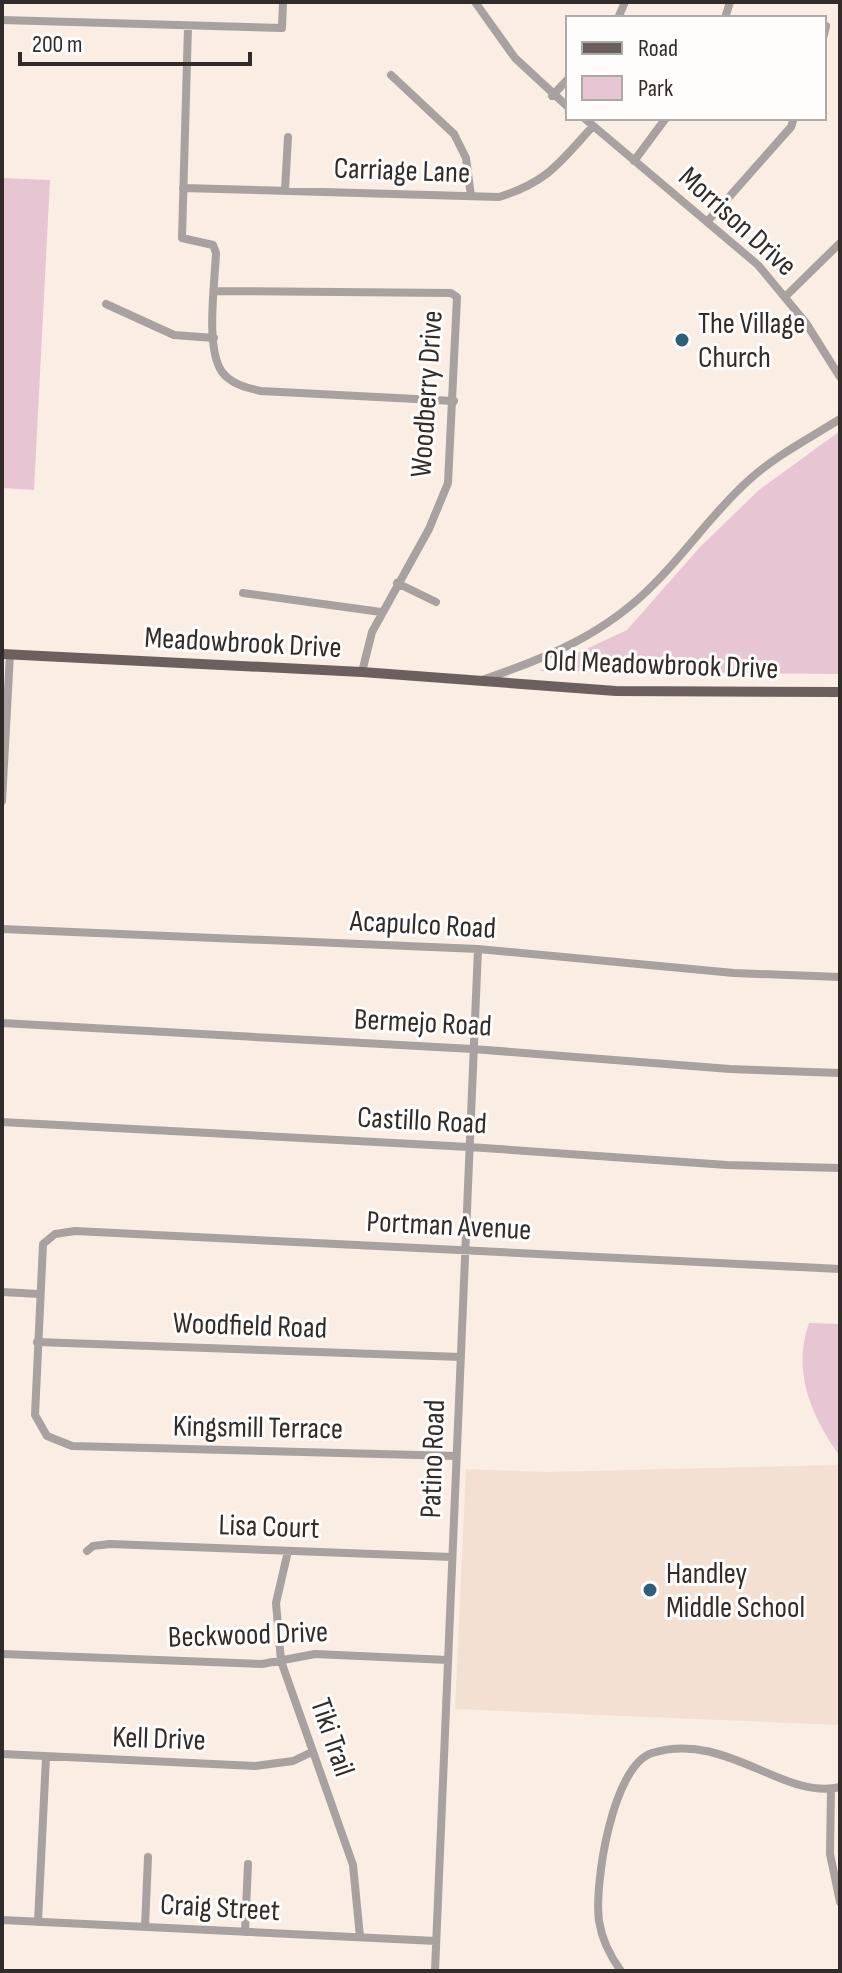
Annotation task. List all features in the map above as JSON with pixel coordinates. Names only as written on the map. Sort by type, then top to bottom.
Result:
[{"type":"main road","name":"Meadowbrook Drive","points":[[6,654],[481,681]]},
{"type":"main road","name":"Old Meadowbrook Drive","points":[[481,681],[674,693],[840,692]]},
{"type":"street","points":[[2,20],[282,28],[283,2]]},
{"type":"street","points":[[475,2],[515,58],[552,96],[566,106]]},
{"type":"street","points":[[188,26],[182,238],[184,242],[213,245],[214,338],[221,371],[235,382],[261,391],[454,401]]},
{"type":"street","points":[[391,75],[454,134],[466,158],[471,196]]},
{"type":"street","points":[[552,96],[566,81]]},
{"type":"street","name":"Morrison Drive","points":[[586,120],[758,265],[786,296],[840,377]]},
{"type":"street","points":[[634,161],[665,120]]},
{"type":"street","points":[[707,222],[791,127],[793,120]]},
{"type":"street","name":"Carriage Lane","points":[[183,188],[499,197],[531,187],[549,174],[593,126]]},
{"type":"street","points":[[285,190],[288,137]]},
{"type":"street","points":[[786,296],[840,243]]},
{"type":"street","name":"Woodberry Drive","points":[[215,291],[455,295],[450,468],[443,496],[381,612],[362,672]]},
{"type":"street","points":[[106,304],[174,335],[214,338]]},
{"type":"street","points":[[481,681],[552,656],[622,613],[653,585],[751,477],[840,419]]},
{"type":"street","points":[[397,583],[436,602]]},
{"type":"street","points":[[243,593],[381,612]]},
{"type":"street","points":[[2,801],[6,654]]},
{"type":"street","name":"Acapulco Road","points":[[2,929],[478,949],[734,973],[840,977]]},
{"type":"street","name":"Patino Road","points":[[435,1971],[478,949]]},
{"type":"street","name":"Bermejo Road","points":[[2,1023],[473,1049],[730,1069],[840,1073]]},
{"type":"street","name":"Castillo Road","points":[[2,1122],[469,1147],[727,1165],[840,1168]]},
{"type":"street","name":"Portman Avenue","points":[[39,1294],[43,1244],[55,1234],[75,1231],[840,1269]]},
{"type":"street","points":[[2,1292],[39,1294],[37,1342]]},
{"type":"street","name":"Woodfield Road","points":[[37,1342],[461,1357]]},
{"type":"street","name":"Kingsmill Terrace","points":[[37,1342],[35,1415],[41,1429],[59,1442],[72,1446],[456,1456]]},
{"type":"street","name":"Lisa Court","points":[[87,1551],[93,1546],[110,1544],[452,1557]]},
{"type":"street","name":"Tiki Trail","points":[[288,1551],[276,1603],[281,1661],[353,1865],[360,1937]]},
{"type":"street","name":"Beckwood Drive","points":[[2,1654],[262,1664],[315,1654],[448,1660]]},
{"type":"street","points":[[621,1971],[603,1939],[599,1894],[614,1807],[625,1779],[648,1754],[664,1751],[717,1752],[806,1787],[836,1788],[830,1854],[840,1902]]},
{"type":"street","name":"Kell Drive","points":[[2,1754],[255,1766],[293,1761],[312,1752]]},
{"type":"street","points":[[38,1922],[46,1757]]},
{"type":"street","points":[[145,1927],[148,1857]]},
{"type":"street","points":[[245,1932],[248,1864]]},
{"type":"street","name":"Craig Street","points":[[2,1920],[436,1941]]},
{"type":"shaded area","name":"Handley Middle School","points":[[840,1465],[840,1725],[455,1709],[466,1469],[547,1472]]},
{"type":"green space","points":[[2,178],[50,180],[34,490],[2,488]]},
{"type":"green space","points":[[840,431],[840,674],[539,671],[627,630],[700,547],[759,490]]},
{"type":"green space","points":[[809,1323],[840,1324],[840,1456],[821,1425],[807,1392],[803,1358]]},
{"type":"place","name":"The Village Church","points":[[682,340]]},
{"type":"place","name":"Handley Middle School","points":[[650,1590]]}]
